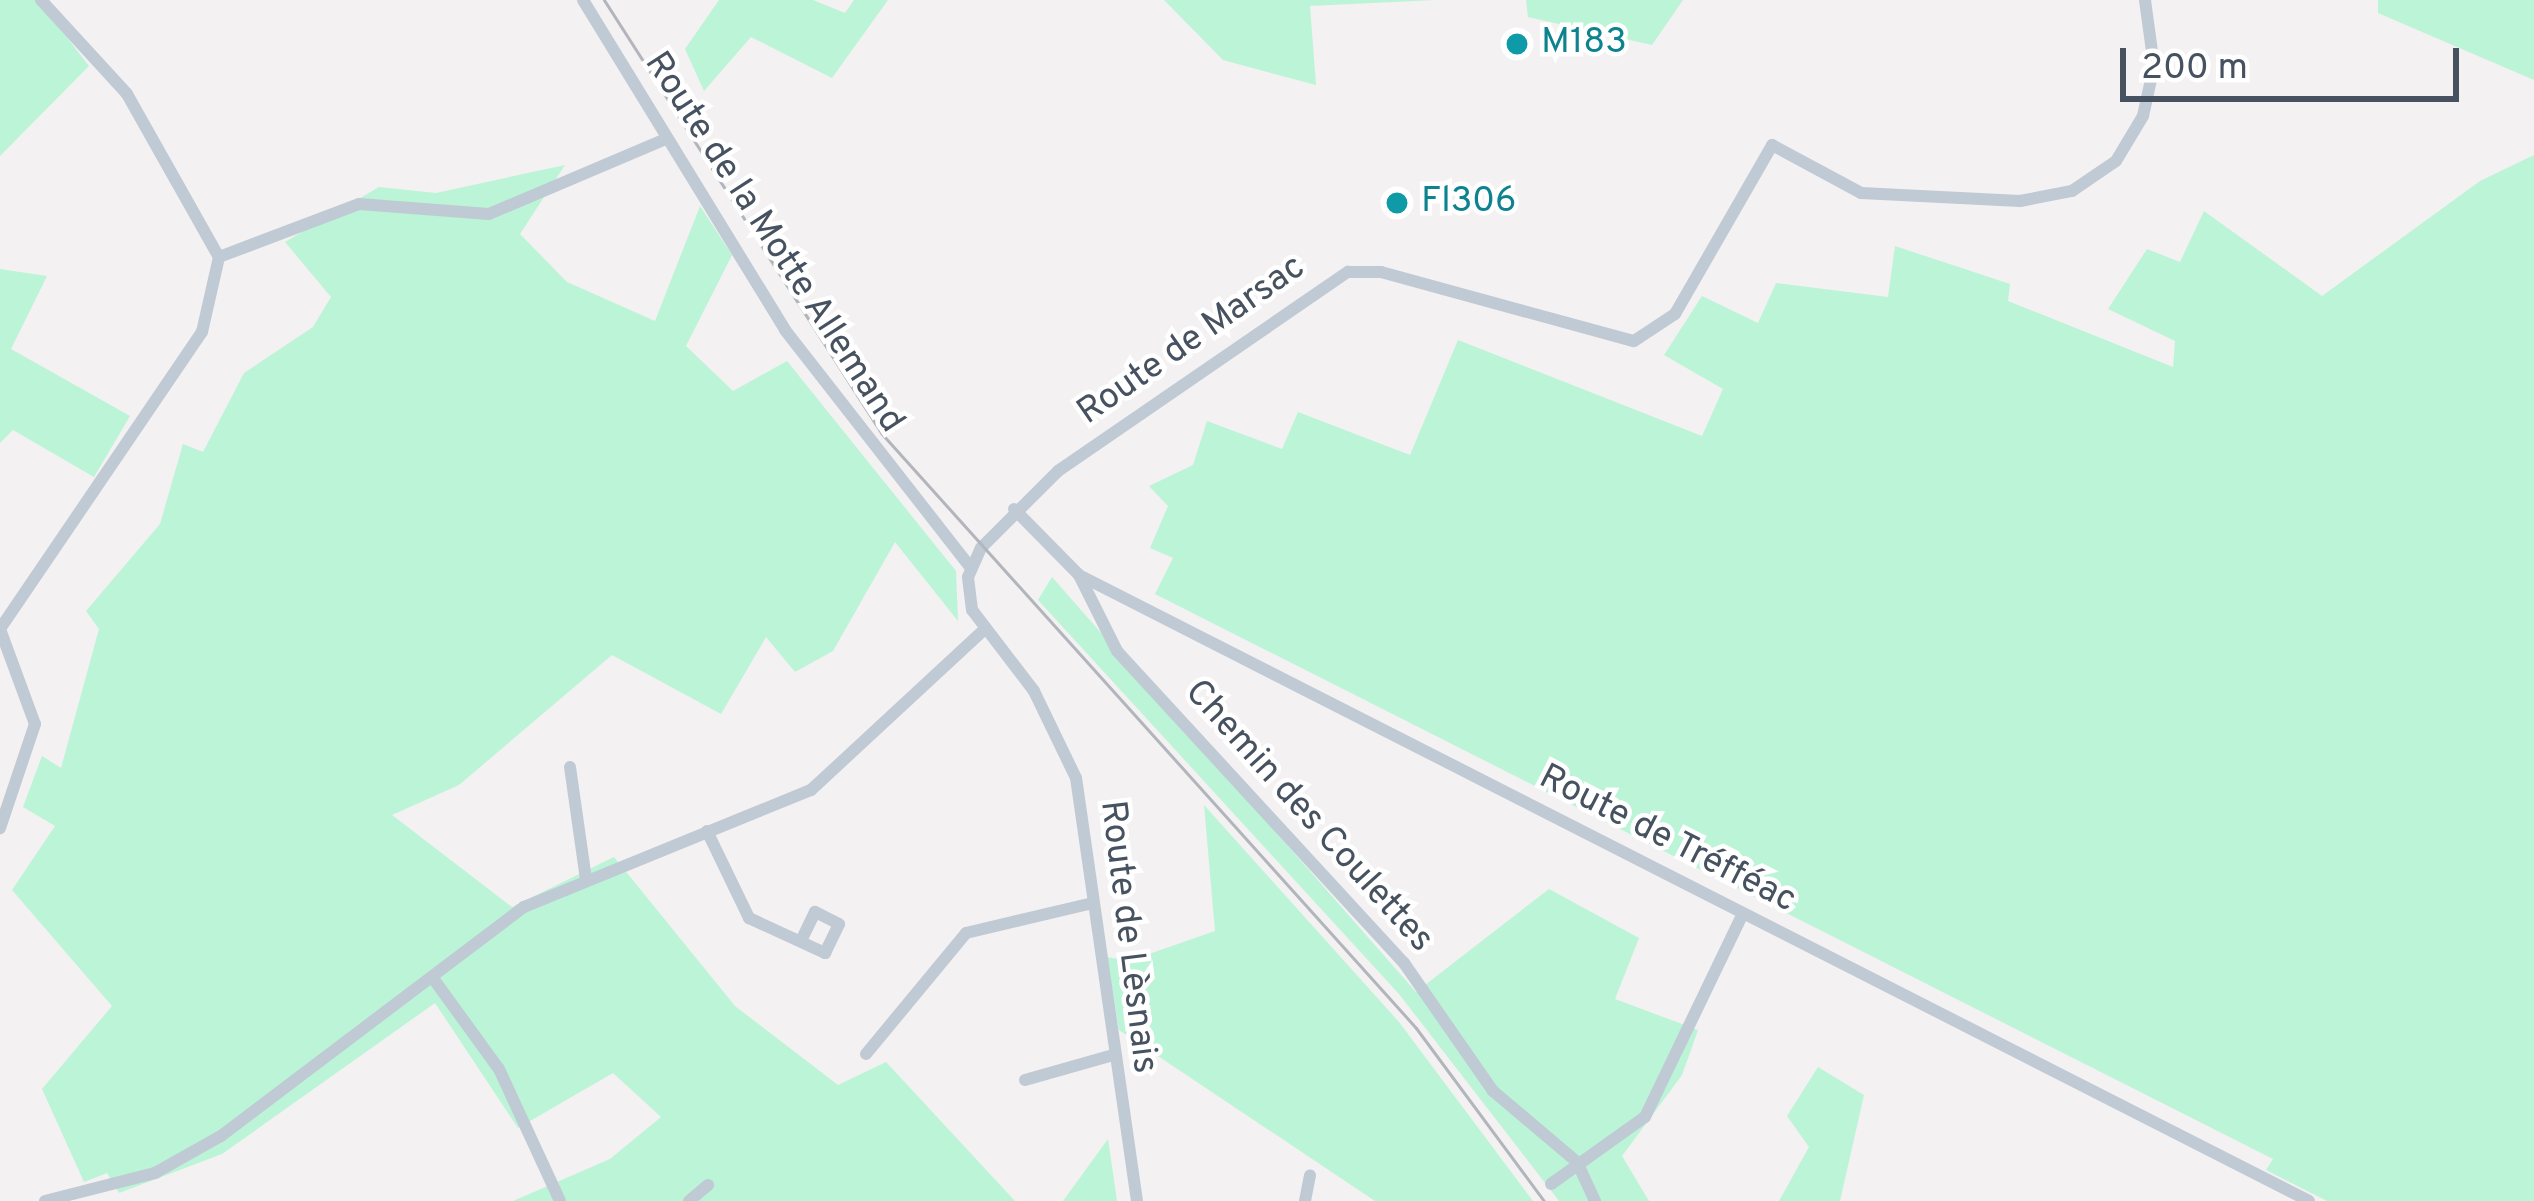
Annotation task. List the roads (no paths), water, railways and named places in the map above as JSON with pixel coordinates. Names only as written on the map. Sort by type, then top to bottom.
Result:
[{"type":"street","points":[[0,828],[35,724],[0,629],[202,332],[219,257],[127,94],[41,0]]},
{"type":"street","name":"Route de la Motte Allemand","points":[[583,0],[666,139],[857,434],[970,567]]},
{"type":"street","name":"Route de Marsac","points":[[1014,509],[1348,272],[1381,272],[1634,341],[1675,314],[1772,146],[1861,193],[2020,201],[2072,191],[2116,161],[2143,116],[2154,66],[2145,0]]},
{"type":"street","points":[[219,257],[359,204],[489,214],[666,139]]},
{"type":"street","points":[[970,567],[1014,509]]},
{"type":"street","name":"Route de Tréfféac","points":[[1014,509],[1079,575],[2309,1201]]},
{"type":"street","name":"Route de Lèsnais","points":[[970,567],[968,595],[984,630],[1034,691],[1076,778],[1088,904],[1137,1201]]},
{"type":"street","name":"Chemin des Coulettes","points":[[1079,575],[1118,650],[1404,963],[1493,1091],[1581,1167],[1595,1201]]},
{"type":"street","points":[[45,1201],[155,1173],[204,1145],[435,981],[524,907],[811,790],[984,630]]},
{"type":"street","points":[[570,767],[586,879]]},
{"type":"street","points":[[707,831],[749,918],[801,941]]},
{"type":"street","points":[[866,1054],[966,933],[1088,904]]},
{"type":"street","points":[[1551,1184],[1645,1117],[1742,913]]},
{"type":"street","points":[[435,981],[499,1069],[560,1201]]},
{"type":"street","points":[[1024,1081],[1110,1056]]},
{"type":"street","points":[[1305,1201],[1310,1175]]},
{"type":"street","points":[[689,1201],[708,1185]]},
{"type":"railway","points":[[604,0],[882,434],[1416,1028],[1544,1201]]},
{"type":"place","name":"M183","points":[[1517,44]]},
{"type":"place","name":"Fl306","points":[[1397,203]]}]
